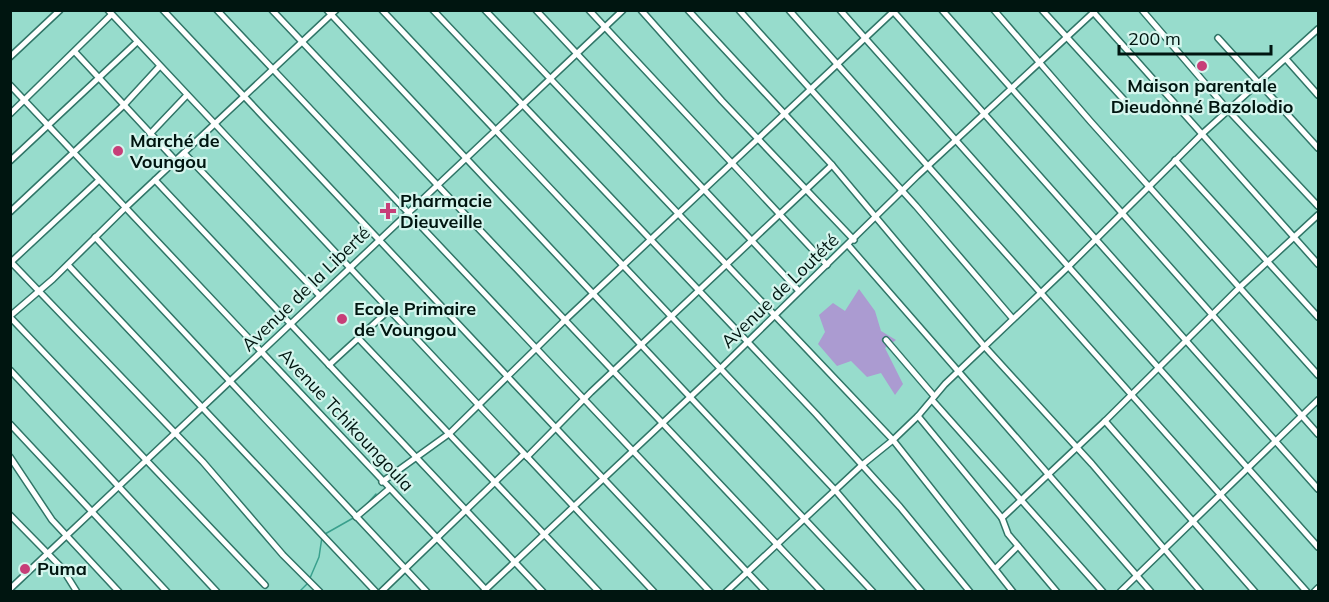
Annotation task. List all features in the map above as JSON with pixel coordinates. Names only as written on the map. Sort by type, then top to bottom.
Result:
[{"type":"street","points":[[10,57],[60,10]]},
{"type":"street","points":[[163,10],[710,591]]},
{"type":"street","points":[[217,10],[766,591]]},
{"type":"street","points":[[272,10],[822,591]]},
{"type":"street","points":[[382,10],[623,267],[722,368],[835,490],[922,591]]},
{"type":"street","points":[[433,10],[862,465],[970,591]]},
{"type":"street","points":[[484,10],[893,440],[1013,591]]},
{"type":"street","points":[[536,10],[800,291]]},
{"type":"street","points":[[589,10],[731,165],[827,265]]},
{"type":"street","name":"Avenue de la Liberté","points":[[10,589],[623,10]]},
{"type":"street","points":[[641,10],[758,139],[854,240]]},
{"type":"street","points":[[688,10],[783,115],[832,165],[985,347],[1201,591]]},
{"type":"street","points":[[739,10],[902,191],[1013,319]]},
{"type":"street","points":[[789,10],[1307,591]]},
{"type":"street","points":[[840,10],[1068,267],[1249,466],[1318,547]]},
{"type":"street","points":[[942,10],[1318,434]]},
{"type":"street","points":[[994,10],[1318,375]]},
{"type":"street","points":[[1042,10],[1126,102]]},
{"type":"street","points":[[1142,10],[1228,110],[1318,206]]},
{"type":"street","points":[[382,482],[450,433],[565,320],[679,216],[893,11],[1318,489]]},
{"type":"street","points":[[265,585],[10,316],[68,265],[94,237],[302,43],[332,12],[593,294],[643,344],[873,591]]},
{"type":"street","points":[[1095,12],[1318,264]]},
{"type":"street","name":"Avenue de Loutété","points":[[485,591],[572,505],[722,368],[928,166],[1095,12]]},
{"type":"street","points":[[10,114],[75,52],[110,13],[654,591]]},
{"type":"street","points":[[726,591],[862,465],[893,440],[957,372],[1068,267],[1202,134],[1317,32]]},
{"type":"street","points":[[1218,38],[1318,148]]},
{"type":"street","points":[[10,161],[137,42]]},
{"type":"street","points":[[75,52],[176,161]]},
{"type":"street","points":[[1286,59],[1318,95]]},
{"type":"street","points":[[10,212],[124,105],[159,67]]},
{"type":"street","name":"Avenue Tchikoungoula","points":[[10,85],[485,591]]},
{"type":"street","points":[[150,134],[187,95]]},
{"type":"street","points":[[184,153],[320,296]]},
{"type":"street","points":[[1175,160],[1318,317]]},
{"type":"street","points":[[381,591],[832,165]]},
{"type":"street","points":[[155,180],[543,591]]},
{"type":"street","points":[[98,181],[11,262],[175,434],[283,555],[320,591]]},
{"type":"street","points":[[1002,518],[1105,421],[1239,288],[1318,215]]},
{"type":"street","points":[[94,237],[427,591]]},
{"type":"street","points":[[848,245],[1151,591]]},
{"type":"street","points":[[68,265],[376,591]]},
{"type":"street","points":[[328,365],[389,310]]},
{"type":"street","points":[[359,339],[599,591]]},
{"type":"street","points":[[886,340],[933,398],[1103,591]]},
{"type":"street","points":[[10,370],[217,591]]},
{"type":"street","points":[[1120,591],[1318,400]]},
{"type":"street","points":[[918,416],[1002,518],[1008,534],[1057,591]]},
{"type":"street","points":[[1105,421],[1255,591]]},
{"type":"street","points":[[10,424],[167,591]]},
{"type":"street","points":[[10,457],[47,513],[119,591]]},
{"type":"street","points":[[356,517],[389,489]]},
{"type":"street","points":[[10,515],[62,568],[77,591]]},
{"type":"street","points":[[996,568],[1018,546]]},
{"type":"street","points":[[1314,591],[1318,588]]},
{"type":"shaded area","points":[[859,289],[875,311],[881,331],[896,340],[885,348],[903,384],[895,395],[881,373],[867,377],[851,361],[837,366],[818,344],[825,332],[819,315],[833,303],[845,311]]},
{"type":"waterway","points":[[364,507],[376,494]]},
{"type":"waterway","points":[[325,534],[355,517]]},
{"type":"waterway","points":[[310,578],[319,557],[322,537]]},
{"type":"waterway","points":[[299,592],[308,583]]},
{"type":"place","name":"Maison parentale Dieudonné Bazolodio","points":[[1202,66]]},
{"type":"place","name":"Marché de Voungou","points":[[118,151]]},
{"type":"place","name":"Pharmacie Dieuveille","points":[[388,211]]},
{"type":"place","name":"Ecole Primaire de Voungou","points":[[342,319]]},
{"type":"place","name":"Puma","points":[[25,569]]}]
